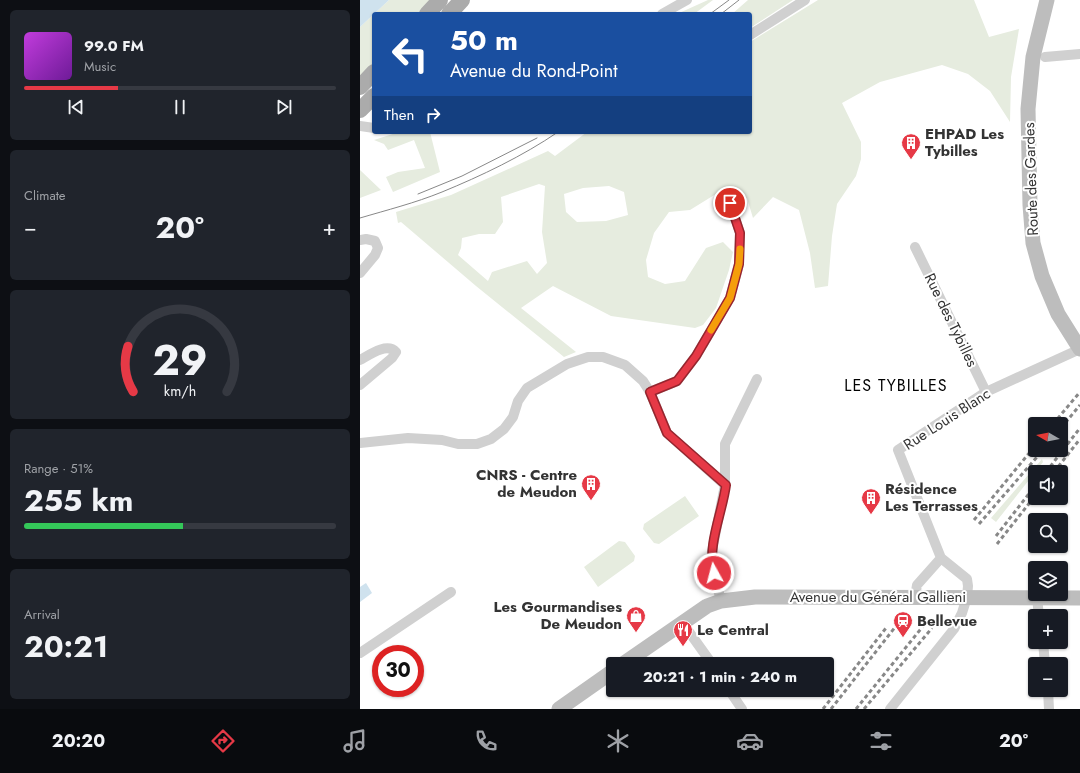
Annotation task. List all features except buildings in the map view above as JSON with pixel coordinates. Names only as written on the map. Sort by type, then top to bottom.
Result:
[{"type":"main road","points":[[430,12],[440,0]]},
{"type":"main road","points":[[451,12],[462,0]]},
{"type":"main road","name":"Route des Gardes","points":[[1047,0],[1033,57],[1028,109],[1030,205],[1033,243],[1044,282],[1058,314],[1080,349]]},
{"type":"main road","points":[[360,87],[372,74]]},
{"type":"main road","points":[[360,110],[370,97]]},
{"type":"main road","name":"Avenue du Général Gallieni","points":[[633,657],[707,606],[721,601],[755,597],[1028,598]]},
{"type":"main road","name":"Avenue du Général Gallieni","points":[[1068,598],[1080,598]]},
{"type":"main road","points":[[559,709],[606,676]]},
{"type":"street","points":[[666,12],[687,0]]},
{"type":"street","points":[[752,34],[805,0]]},
{"type":"street","points":[[1045,57],[1080,54]]},
{"type":"street","points":[[360,126],[372,128]]},
{"type":"street","points":[[650,392],[677,381],[696,356],[730,298],[739,264],[740,233],[730,203],[720,201]]},
{"type":"street","points":[[360,240],[366,239],[375,241],[378,248],[375,255],[360,273]]},
{"type":"street","name":"Rue des Tybilles","points":[[915,247],[986,392]]},
{"type":"street","points":[[360,360],[382,349],[393,349],[396,352],[392,358],[360,385]]},
{"type":"street","name":"Rue Louis Blanc","points":[[940,558],[898,450],[986,392],[1080,349]]},
{"type":"street","points":[[360,443],[408,438],[442,440],[458,444],[477,444],[491,439],[504,429],[513,417],[518,401],[527,388],[567,364],[588,357],[604,357],[625,365],[643,381],[650,392],[667,433],[726,485]]},
{"type":"street","points":[[721,601],[711,562],[726,485],[725,444],[757,379]]},
{"type":"street","points":[[890,709],[954,629],[962,613],[967,597],[967,579],[940,558],[917,585],[916,598]]},
{"type":"street","points":[[360,653],[451,592]]},
{"type":"street","points":[[682,622],[707,657]]},
{"type":"street","points":[[734,697],[742,709]]},
{"type":"street","points":[[1048,697],[1049,709]]},
{"type":"shaded area","points":[[389,0],[438,0],[426,12],[376,12]]},
{"type":"shaded area","points":[[708,0],[713,0],[697,12],[681,12]]},
{"type":"shaded area","points":[[748,0],[793,0],[752,27],[752,12],[734,12]]},
{"type":"shaded area","points":[[818,0],[974,0],[989,37],[1019,29],[1011,77],[1010,122],[990,91],[968,74],[942,65],[880,82],[842,103],[861,142],[861,159],[856,176],[837,204],[832,236],[828,286],[815,288],[810,253],[799,210],[773,197],[753,218],[747,198],[724,189],[690,210],[669,212],[654,233],[646,260],[648,277],[665,284],[685,281],[706,248],[723,242],[733,252],[729,270],[716,308],[703,325],[695,328],[611,316],[553,286],[521,308],[576,352],[564,357],[476,286],[401,222],[398,223],[396,212],[451,195],[548,151],[555,156],[584,134],[752,134],[752,41]],"holes":[[[539,184],[545,186],[542,232],[547,263],[537,274],[527,261],[492,272],[488,281],[458,255],[461,248],[462,238],[479,234],[495,234],[503,222],[501,197]],[[609,186],[624,192],[628,215],[606,221],[577,222],[566,212],[564,194],[583,188]]]},
{"type":"shaded area","points":[[372,16],[372,67],[360,79],[360,27]]},
{"type":"shaded area","points":[[393,134],[430,134],[440,172],[393,192],[386,177],[398,172],[425,168],[414,140],[388,150],[384,144],[374,140]]},
{"type":"shaded area","points":[[360,170],[381,190],[360,198]]},
{"type":"shaded area","points":[[1042,459],[1043,462],[1041,465],[1037,465]]},
{"type":"shaded area","points":[[1028,475],[1028,481],[996,522],[991,518]]},
{"type":"shaded area","points":[[685,496],[699,516],[659,544],[654,543],[643,529],[644,524]]},
{"type":"shaded area","points":[[619,541],[625,542],[635,556],[634,561],[598,587],[584,567]]},
{"type":"water","points":[[360,0],[389,0],[376,12],[372,12],[372,16],[360,27]]},
{"type":"water","points":[[366,583],[372,593],[360,602],[360,587]]},
{"type":"tram line","points":[[713,12],[729,0]]},
{"type":"tram line","points":[[724,12],[739,0]]},
{"type":"tram line","points":[[360,218],[422,200],[457,186],[516,157],[555,134]]},
{"type":"tram line","points":[[418,194],[462,176],[537,138]]},
{"type":"railway","points":[[1059,417],[1080,392]]},
{"type":"railway","points":[[1068,420],[1080,405]]},
{"type":"railway","points":[[1051,465],[1080,428]]},
{"type":"railway","points":[[1060,465],[1080,439]]},
{"type":"railway","points":[[974,520],[1028,454]]},
{"type":"railway","points":[[979,524],[1037,457]]},
{"type":"railway","points":[[996,536],[1028,495]]},
{"type":"railway","points":[[997,544],[1028,505]]},
{"type":"railway","points":[[856,709],[924,625]]},
{"type":"railway","points":[[831,709],[896,626]]},
{"type":"railway","points":[[823,709],[886,628]]},
{"type":"railway","points":[[864,709],[932,628]]},
{"type":"slow traffic","points":[[711,330],[730,298],[739,264],[740,249]]},
{"type":"place","name":"EHPAD Les Tybilles","points":[[911,160]]},
{"type":"place","name":"CNRS - Centre de Meudon","points":[[591,501]]},
{"type":"place","name":"Résidence Les Terrasses","points":[[871,515]]},
{"type":"place","name":"Les Gourmandises De Meudon","points":[[636,633]]},
{"type":"place","name":"Bellevue","points":[[903,638]]},
{"type":"place","name":"Le Central","points":[[683,647]]},
{"type":"district","name":"LES TYBILLES","points":[[896,385]]},
{"type":"route","points":[[714,573],[711,562],[712,551],[726,485],[667,433],[650,392],[677,381],[696,356],[730,298],[739,264],[740,233],[730,203]]}]
